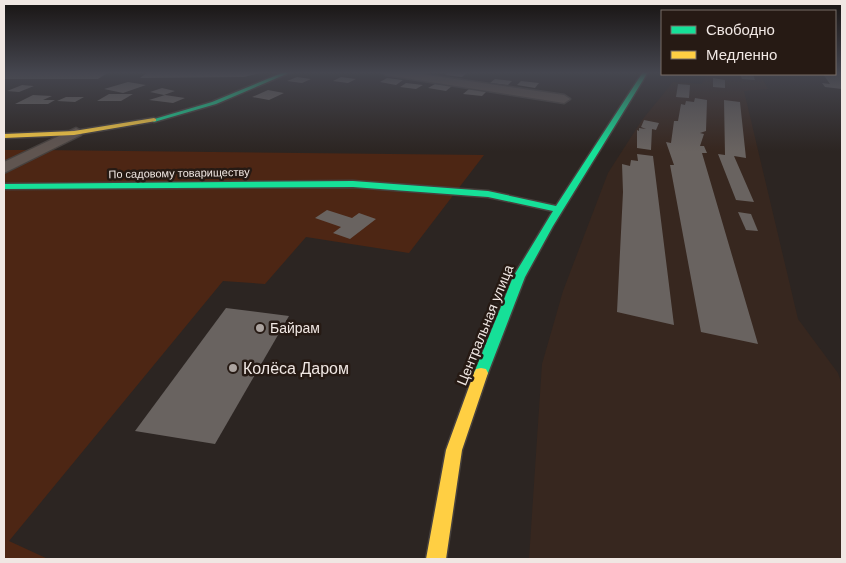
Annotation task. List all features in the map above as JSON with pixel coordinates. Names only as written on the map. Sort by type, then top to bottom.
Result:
[{"type":"street","points":[[4,136],[76,132],[172,116],[223,98]]},
{"type":"street","points":[[559,98],[564,99]]},
{"type":"street","name":"Центральная улица","points":[[436,559],[454,450],[488,353],[519,277],[558,209],[629,98]]},
{"type":"street","points":[[4,168],[76,132]]},
{"type":"street","name":"По садовому товариществу","points":[[4,187],[354,184],[488,194],[558,209]]},
{"type":"shaded area","points":[[660,98],[746,98],[798,319],[838,373],[842,385],[842,559],[529,559],[542,364],[563,291],[608,173],[642,120]]},
{"type":"shaded area","points":[[4,150],[484,155],[409,253],[306,237],[265,284],[223,281],[9,541],[48,559],[4,559]]},
{"type":"building","points":[[26,98],[55,100],[48,104],[15,104]]},
{"type":"building","points":[[63,98],[82,98],[75,102],[57,101]]},
{"type":"building","points":[[102,98],[126,98],[121,101],[97,101]]},
{"type":"building","points":[[155,98],[184,98],[173,103],[149,100]]},
{"type":"building","points":[[695,98],[707,100],[706,131],[700,133],[704,134],[700,146],[704,146],[707,153],[702,153],[758,344],[701,332],[670,165],[674,165],[666,142],[671,143],[674,121],[678,121],[681,104],[685,105],[686,101],[694,102]]},
{"type":"building","points":[[724,100],[740,102],[746,158],[734,156],[754,202],[736,200],[718,154],[725,155]]},
{"type":"building","points":[[644,120],[659,123],[656,130],[652,129],[651,150],[637,148],[637,130],[639,131],[639,128],[646,129],[641,127]]},
{"type":"building","points":[[637,154],[653,156],[674,325],[617,312],[623,192],[622,164],[630,166],[631,160],[638,161]]},
{"type":"building","points":[[327,210],[352,218],[359,213],[376,219],[350,239],[333,233],[341,227],[315,218]]},
{"type":"building","points":[[738,212],[751,214],[758,231],[746,230]]},
{"type":"building","points":[[226,308],[289,316],[215,444],[135,431]]},
{"type":"traffic: fast","points":[[154,120],[225,98]]},
{"type":"traffic: fast","points":[[481,373],[519,277],[548,226],[629,98]]},
{"type":"traffic: fast","points":[[4,187],[353,184],[488,194],[559,209]]},
{"type":"traffic: slow","points":[[4,136],[74,133],[154,120]]},
{"type":"traffic: slow","points":[[436,559],[454,450],[481,373]]},
{"type":"place","name":"Байрам","points":[[260,328]]},
{"type":"place","name":"Колёса Даром","points":[[233,368]]}]
